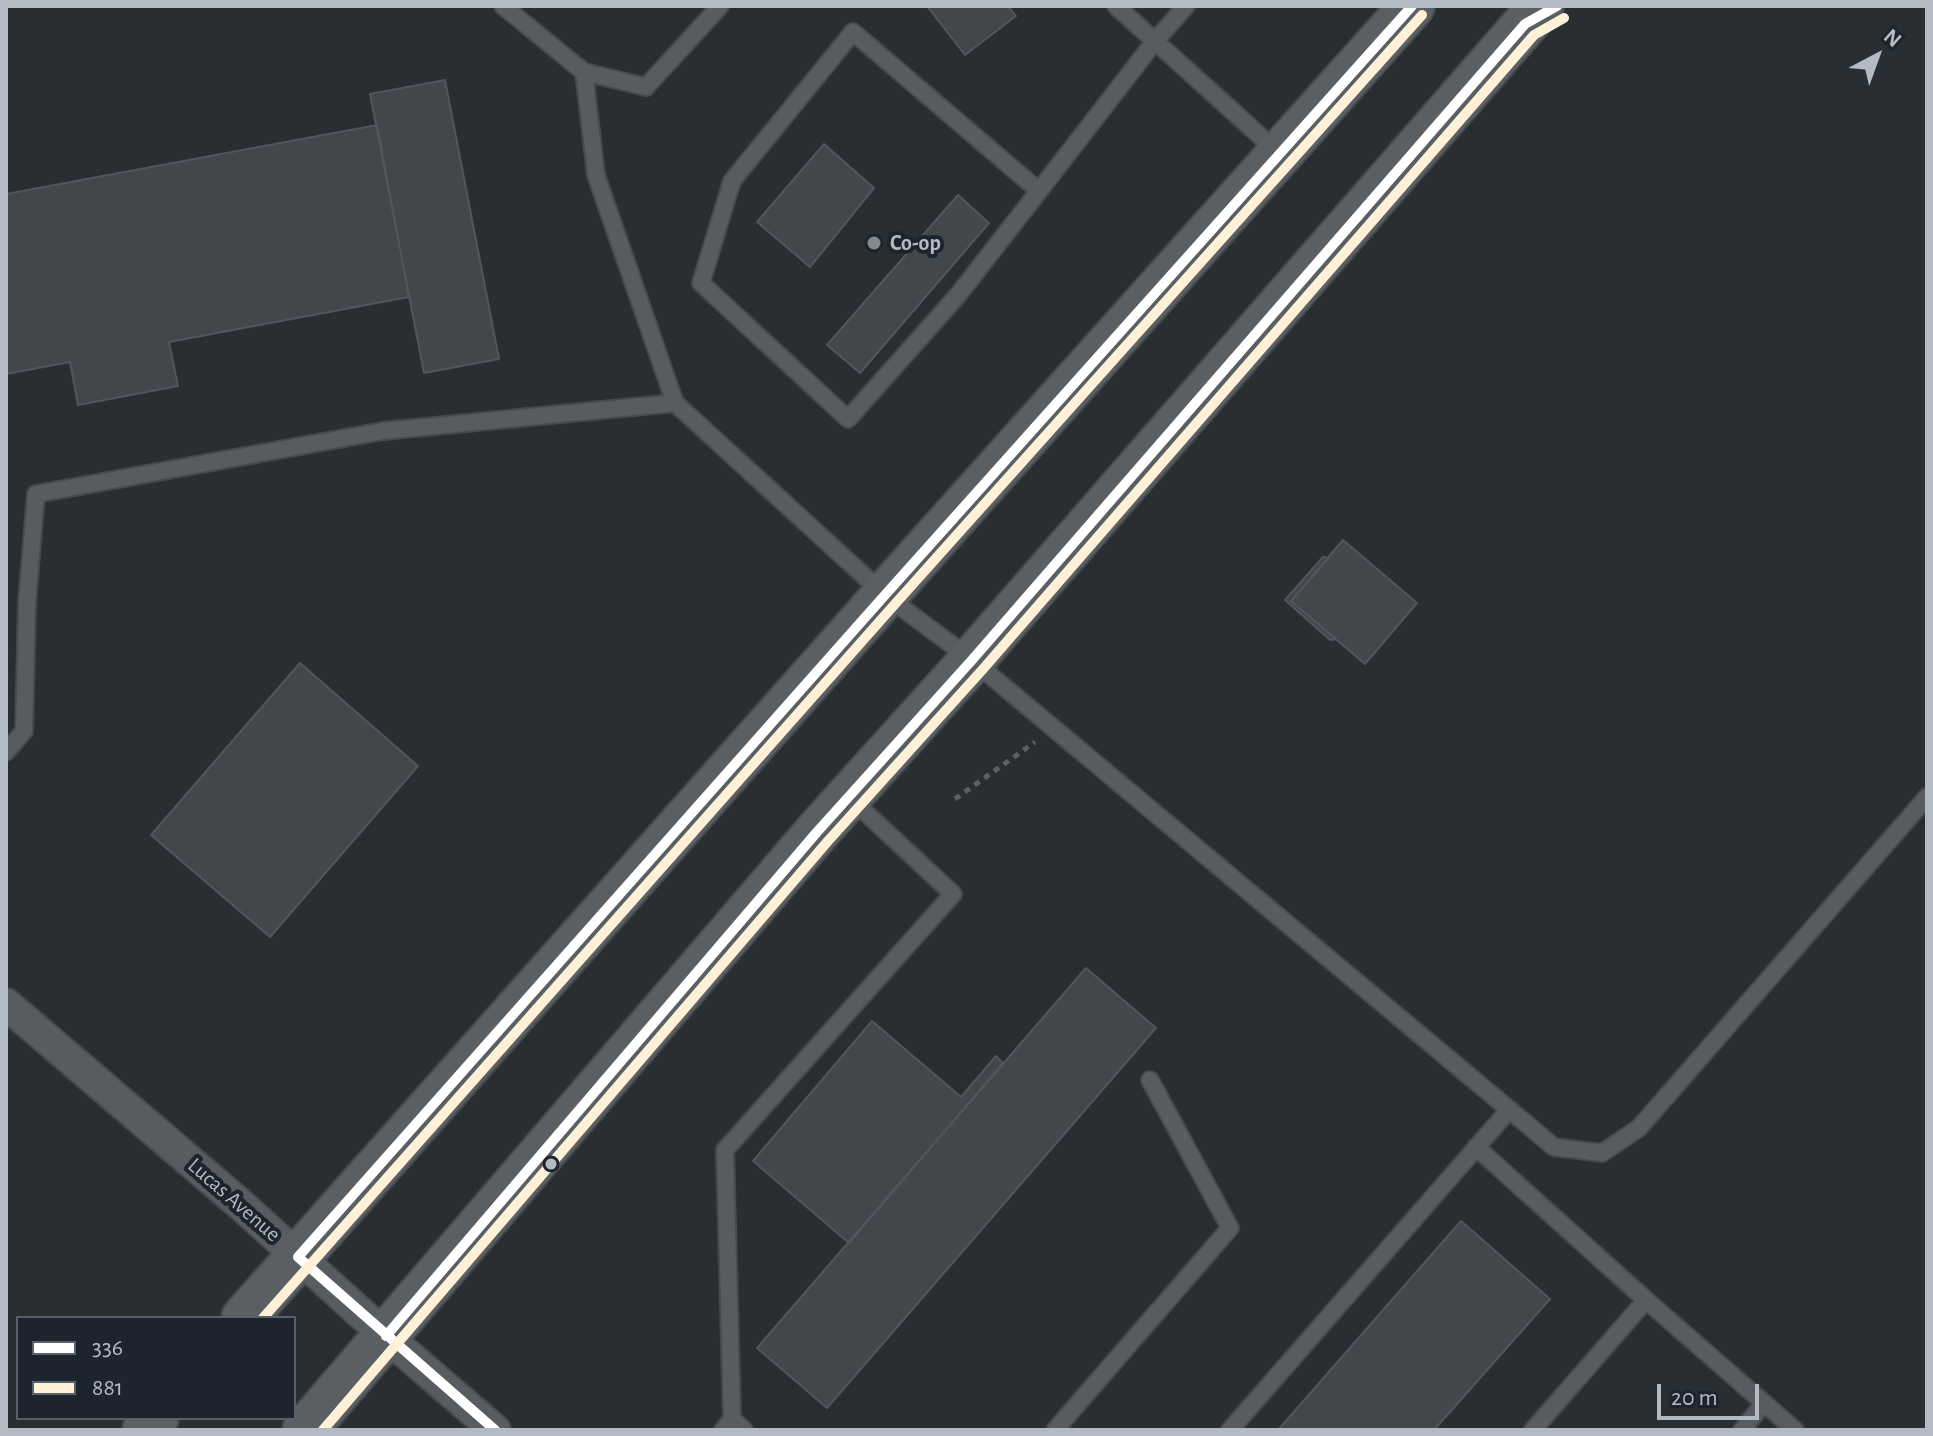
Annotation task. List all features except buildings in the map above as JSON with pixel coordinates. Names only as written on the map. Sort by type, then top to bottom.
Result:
[{"type":"main road","points":[[1354,71],[1394,6]]},
{"type":"main road","points":[[246,1316],[1412,6]]},
{"type":"main road","points":[[305,1430],[849,797],[1541,12]]},
{"type":"street","name":"Lucas Avenue","points":[[6,1004],[240,1204],[495,1430]]},
{"type":"lane","points":[[503,6],[584,72],[646,87],[720,6]]},
{"type":"lane","points":[[1116,6],[1280,154]]},
{"type":"lane","points":[[1039,191],[853,32],[732,181],[701,283],[848,419],[958,295],[1039,191],[1155,41],[1186,6]]},
{"type":"lane","points":[[584,72],[596,175],[675,403],[885,595],[972,660],[1554,1147],[1602,1153],[1639,1128],[1927,797]]},
{"type":"lane","points":[[6,752],[24,731],[27,603],[36,494],[383,431],[675,403]]},
{"type":"lane","points":[[733,1426],[725,1150],[953,894],[849,797]]},
{"type":"lane","points":[[1055,1430],[1230,1228],[1150,1080]]},
{"type":"lane","points":[[1230,1430],[1509,1110]]},
{"type":"lane","points":[[1476,1147],[1795,1430]]},
{"type":"lane","points":[[1533,1430],[1646,1300]]},
{"type":"lane","points":[[1742,1430],[1764,1403]]},
{"type":"path","points":[[955,799],[1054,729]]},
{"type":"transit line","name":"336","points":[[495,1430],[298,1257],[1412,6]]},
{"type":"transit line","name":"336","points":[[386,1336],[817,832],[972,660],[1525,24],[1557,6]]},
{"type":"transit line","name":"881","points":[[265,1316],[1422,15]]},
{"type":"transit line","name":"881","points":[[323,1430],[828,841],[983,669],[1534,35],[1564,18]]},
{"type":"place","name":"Co-op","points":[[874,243]]}]
